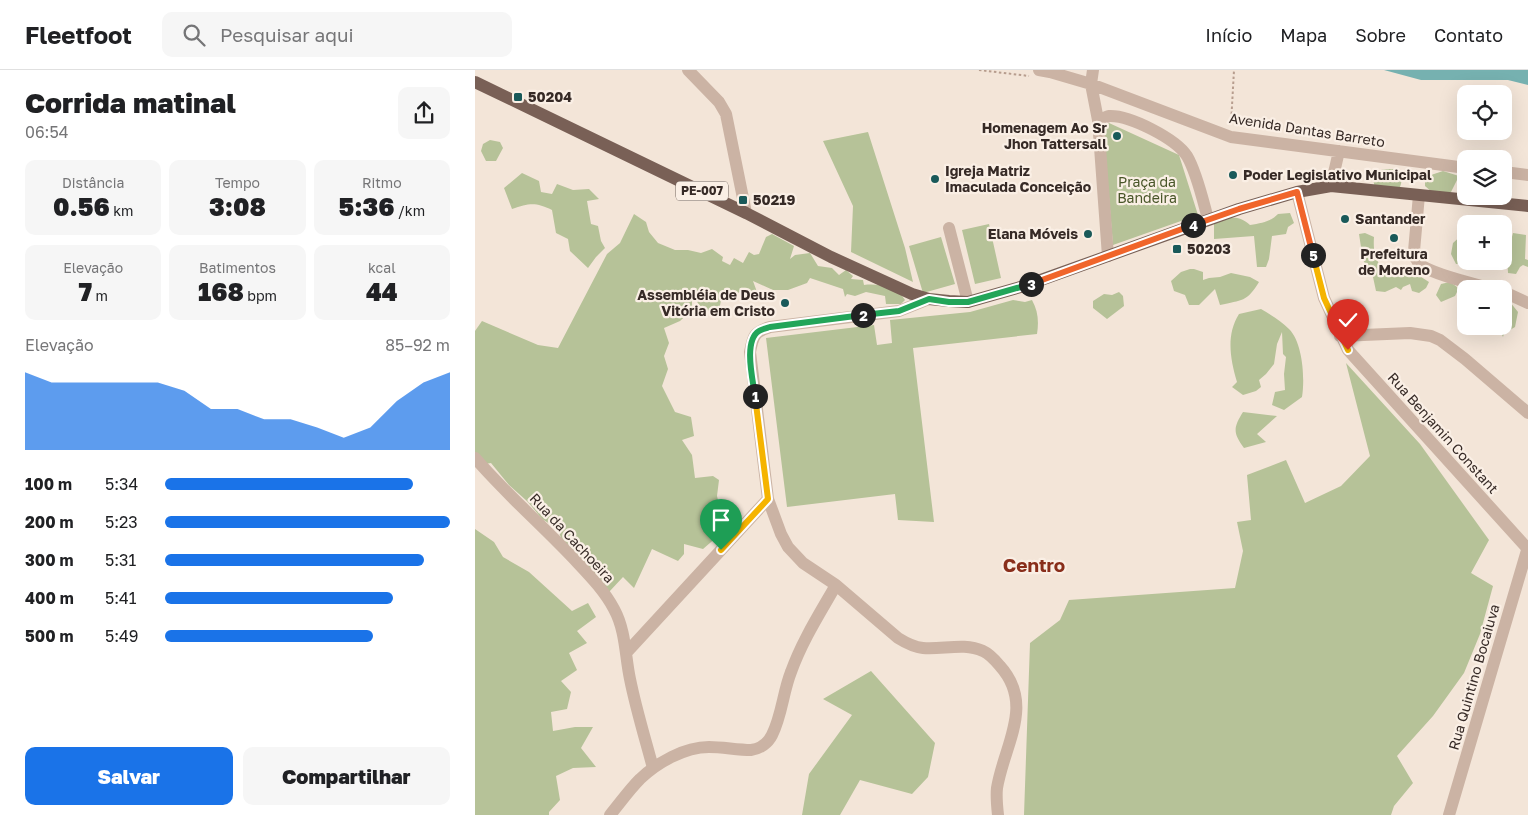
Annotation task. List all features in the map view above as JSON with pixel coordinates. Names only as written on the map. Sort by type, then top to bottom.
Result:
[{"type":"main road","name":"PE-007","points":[[475,82],[746,213],[831,257],[912,294],[949,302],[968,302],[1023,286],[1239,209],[1297,192],[1331,186],[1528,206]]},
{"type":"street","points":[[688,70],[719,102],[726,114],[746,213]]},
{"type":"street","name":"Avenida Dantas Barreto","points":[[1039,70],[1091,84],[1231,137],[1457,167]]},
{"type":"street","points":[[1093,70],[1091,84],[1098,120],[1108,256]]},
{"type":"street","points":[[1098,120],[1109,116],[1131,119],[1162,136],[1182,150],[1192,166],[1209,219]]},
{"type":"street","points":[[1331,186],[1339,151]]},
{"type":"street","points":[[1512,173],[1528,175]]},
{"type":"street","name":"Rua Benjamin Constant","points":[[1297,192],[1324,298],[1348,350],[1527,548]]},
{"type":"street","points":[[1419,195],[1414,251],[1416,259],[1419,264],[1432,271],[1462,280]]},
{"type":"street","points":[[949,228],[968,302]]},
{"type":"street","points":[[1512,296],[1528,303]]},
{"type":"street","points":[[929,299],[899,311],[770,327],[760,330],[755,335],[750,352],[768,499],[788,547],[803,563],[835,585],[898,638],[908,644],[922,648],[965,646],[981,650],[990,655],[1008,674],[1014,688],[1017,707],[999,779],[997,791],[998,815]]},
{"type":"street","points":[[1340,336],[1410,334],[1431,336],[1440,340],[1465,359],[1528,412]]},
{"type":"street","name":"Rua da Cachoeira","points":[[475,458],[481,471],[553,536],[600,586],[614,608],[619,618],[627,652],[630,680],[653,768]]},
{"type":"street","points":[[627,652],[768,499]]},
{"type":"street","name":"Rua Quintino Bocaiuva","points":[[1449,815],[1527,548]]},
{"type":"street","points":[[610,815],[638,780],[653,768],[678,755],[698,748],[714,747],[751,750],[757,749],[768,741],[777,722],[791,672],[835,585]]},
{"type":"path","points":[[1231,137],[1234,70]]},
{"type":"green space","name":"Praça da Bandeira","points":[[1109,123],[1179,155],[1198,215],[1113,245],[1103,125]]},
{"type":"green space","points":[[868,132],[905,248],[913,282],[851,252],[853,206],[823,141]]},
{"type":"green space","points":[[490,140],[500,142],[503,148],[496,161],[486,161],[481,151],[483,144]]},
{"type":"green space","points":[[1394,169],[1400,175],[1400,187],[1375,188],[1373,179],[1381,179],[1381,170]]},
{"type":"green space","points":[[1443,171],[1457,175],[1457,180],[1451,192],[1433,193],[1425,186],[1425,182],[1430,180],[1431,175]]},
{"type":"green space","points":[[522,173],[539,181],[541,192],[552,194],[557,184],[573,190],[589,189],[599,199],[587,201],[591,224],[598,226],[601,241],[605,248],[588,268],[570,251],[568,239],[556,233],[552,210],[532,204],[512,209],[504,188]]},
{"type":"green space","points":[[1290,213],[1294,223],[1288,227],[1286,234],[1272,236],[1266,267],[1257,267],[1254,236],[1214,239],[1214,222],[1237,218],[1250,225],[1262,223],[1278,214]]},
{"type":"green space","points":[[634,214],[646,222],[649,232],[658,243],[675,250],[701,253],[712,249],[723,257],[722,261],[730,265],[734,258],[743,263],[749,252],[754,255],[759,254],[766,237],[772,234],[794,246],[790,259],[795,255],[810,253],[818,266],[832,268],[839,275],[846,270],[853,276],[851,279],[863,280],[864,285],[881,285],[893,289],[905,300],[901,304],[886,304],[885,296],[866,292],[855,296],[847,294],[845,297],[843,289],[810,278],[807,283],[788,290],[773,290],[753,281],[757,292],[740,292],[721,300],[718,317],[699,305],[692,293],[692,310],[680,321],[664,328],[669,343],[664,356],[668,369],[662,386],[675,412],[691,417],[694,436],[682,440],[692,455],[695,478],[713,476],[719,480],[717,496],[725,530],[703,549],[684,544],[684,554],[678,561],[652,549],[634,588],[623,577],[609,592],[561,538],[558,529],[542,519],[528,502],[509,485],[491,463],[485,464],[475,453],[475,331],[482,321],[538,345],[558,348],[607,254],[620,243]]},
{"type":"green space","points":[[989,224],[1001,278],[975,284],[962,230]]},
{"type":"green space","points":[[1365,233],[1374,237],[1375,255],[1384,271],[1396,271],[1400,266],[1402,275],[1408,271],[1429,282],[1426,288],[1419,293],[1412,291],[1410,284],[1401,290],[1396,287],[1385,292],[1376,291],[1373,277],[1363,260],[1359,234]]},
{"type":"green space","points":[[1513,233],[1526,235],[1525,259],[1528,260],[1528,267],[1523,265],[1516,274],[1508,273],[1508,270],[1512,270]]},
{"type":"green space","points":[[941,237],[955,284],[923,293],[909,246]]},
{"type":"green space","points":[[1457,239],[1457,264],[1451,254],[1453,243]]},
{"type":"green space","points":[[1190,269],[1203,272],[1203,280],[1231,273],[1250,277],[1259,282],[1247,297],[1239,301],[1220,305],[1215,289],[1199,305],[1189,305],[1185,295],[1174,291],[1171,281],[1181,272]]},
{"type":"green space","points":[[1450,282],[1457,287],[1455,296],[1441,302],[1436,295],[1441,284]]},
{"type":"green space","points":[[1119,292],[1123,296],[1124,306],[1107,319],[1093,308],[1093,301],[1104,294],[1112,295]]},
{"type":"green space","points":[[1013,300],[1025,302],[1032,300],[1036,308],[1037,334],[913,348],[934,522],[898,520],[895,494],[787,507],[766,338],[874,325],[877,345],[892,343],[890,320],[970,312]]},
{"type":"green space","points":[[1512,304],[1518,312],[1515,327],[1512,329]]},
{"type":"green space","points":[[1261,309],[1289,329],[1294,335],[1300,352],[1303,371],[1302,397],[1284,410],[1272,405],[1275,392],[1285,390],[1286,357],[1283,354],[1282,332],[1277,344],[1274,364],[1259,380],[1261,387],[1256,391],[1243,395],[1232,387],[1237,382],[1231,355],[1232,330],[1239,314]]},
{"type":"green space","points":[[1346,363],[1420,444],[1489,540],[1471,573],[1493,586],[1480,634],[1464,673],[1433,716],[1397,756],[1413,783],[1394,806],[1391,815],[1024,815],[1030,643],[1060,620],[1069,600],[1235,588],[1243,551],[1237,522],[1251,520],[1247,475],[1286,460],[1305,503],[1341,486],[1370,456]]},
{"type":"green space","points":[[1243,412],[1277,416],[1257,434],[1266,442],[1244,448],[1236,434],[1237,422]]},
{"type":"green space","points":[[475,529],[494,542],[503,557],[529,572],[572,611],[588,603],[596,617],[577,631],[587,643],[569,653],[577,670],[561,681],[571,692],[567,709],[551,712],[553,731],[575,727],[593,727],[581,748],[596,767],[573,768],[556,776],[560,800],[549,812],[549,815],[475,815]]},
{"type":"green space","points":[[871,671],[935,743],[928,777],[912,794],[860,780],[840,815],[802,815],[809,774],[852,715],[823,699]]},
{"type":"water","points":[[1384,70],[1528,70],[1528,85],[1508,80],[1421,80]]},
{"type":"place","name":"50204","points":[[518,97]]},
{"type":"place","name":"Homenagem Ao Sr Jhon Tattersall","points":[[1117,136]]},
{"type":"place","name":"Poder Legislativo Municipal","points":[[1233,175]]},
{"type":"place","name":"Igreja Matriz Imaculada Conceição","points":[[935,179]]},
{"type":"place","name":"50219","points":[[743,200]]},
{"type":"place","name":"Santander","points":[[1345,219]]},
{"type":"place","name":"Elana Móveis","points":[[1088,234]]},
{"type":"place","name":"Prefeitura de Moreno","points":[[1394,238]]},
{"type":"place","name":"50203","points":[[1177,249]]},
{"type":"place","name":"Assembléia de Deus Vitória em Cristo","points":[[785,303]]},
{"type":"district","name":"Centro","points":[[1034,565]]},
{"type":"route","points":[[721,550],[768,499],[750,352],[755,335],[760,330],[770,327],[899,311],[929,299],[968,302],[984,298],[1023,286],[1209,219],[1297,192],[1324,298],[1348,350]]}]
